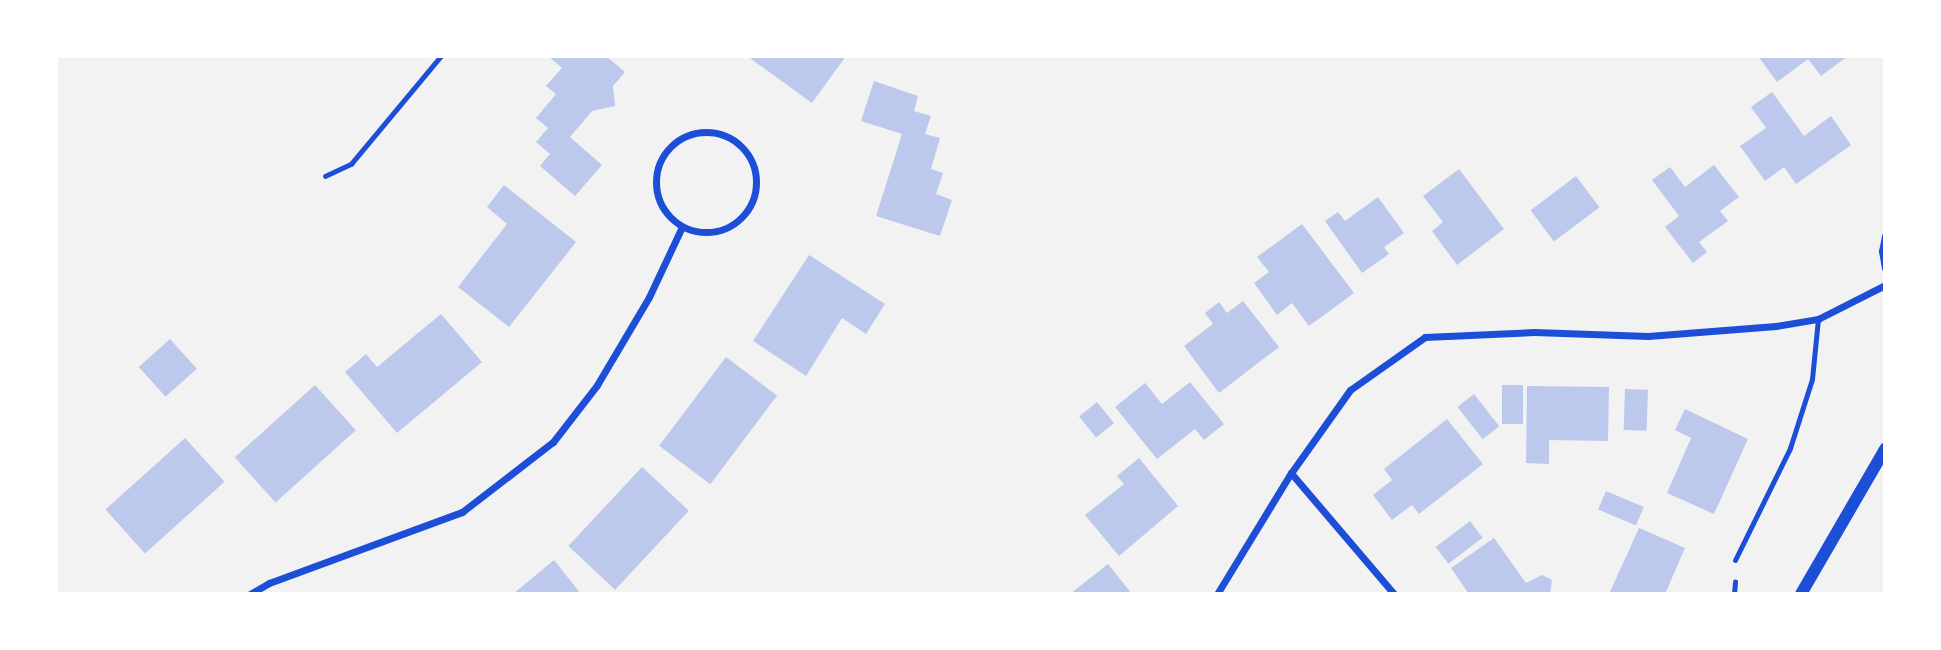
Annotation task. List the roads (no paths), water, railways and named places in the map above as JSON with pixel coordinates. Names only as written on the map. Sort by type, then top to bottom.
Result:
[{"type":"street","points":[[709,132],[728,138],[740,146],[753,167],[755,188],[750,206],[739,220],[721,230],[702,233],[682,227],[667,214],[659,198],[656,179],[661,160],[671,146],[690,135],[709,132]]},
{"type":"street","points":[[250,594],[269,583],[462,512],[553,442],[597,385],[649,298],[682,227]]},
{"type":"street","points":[[1885,236],[1882,251],[1885,268]]},
{"type":"street","points":[[1217,594],[1291,473],[1350,390],[1425,337],[1534,332],[1648,336],[1776,326],[1818,319],[1885,285]]},
{"type":"street","points":[[1801,594],[1885,449]]},
{"type":"street","points":[[1291,473],[1394,594]]},
{"type":"lane","points":[[1735,560],[1790,448],[1812,379],[1818,319]]}]
